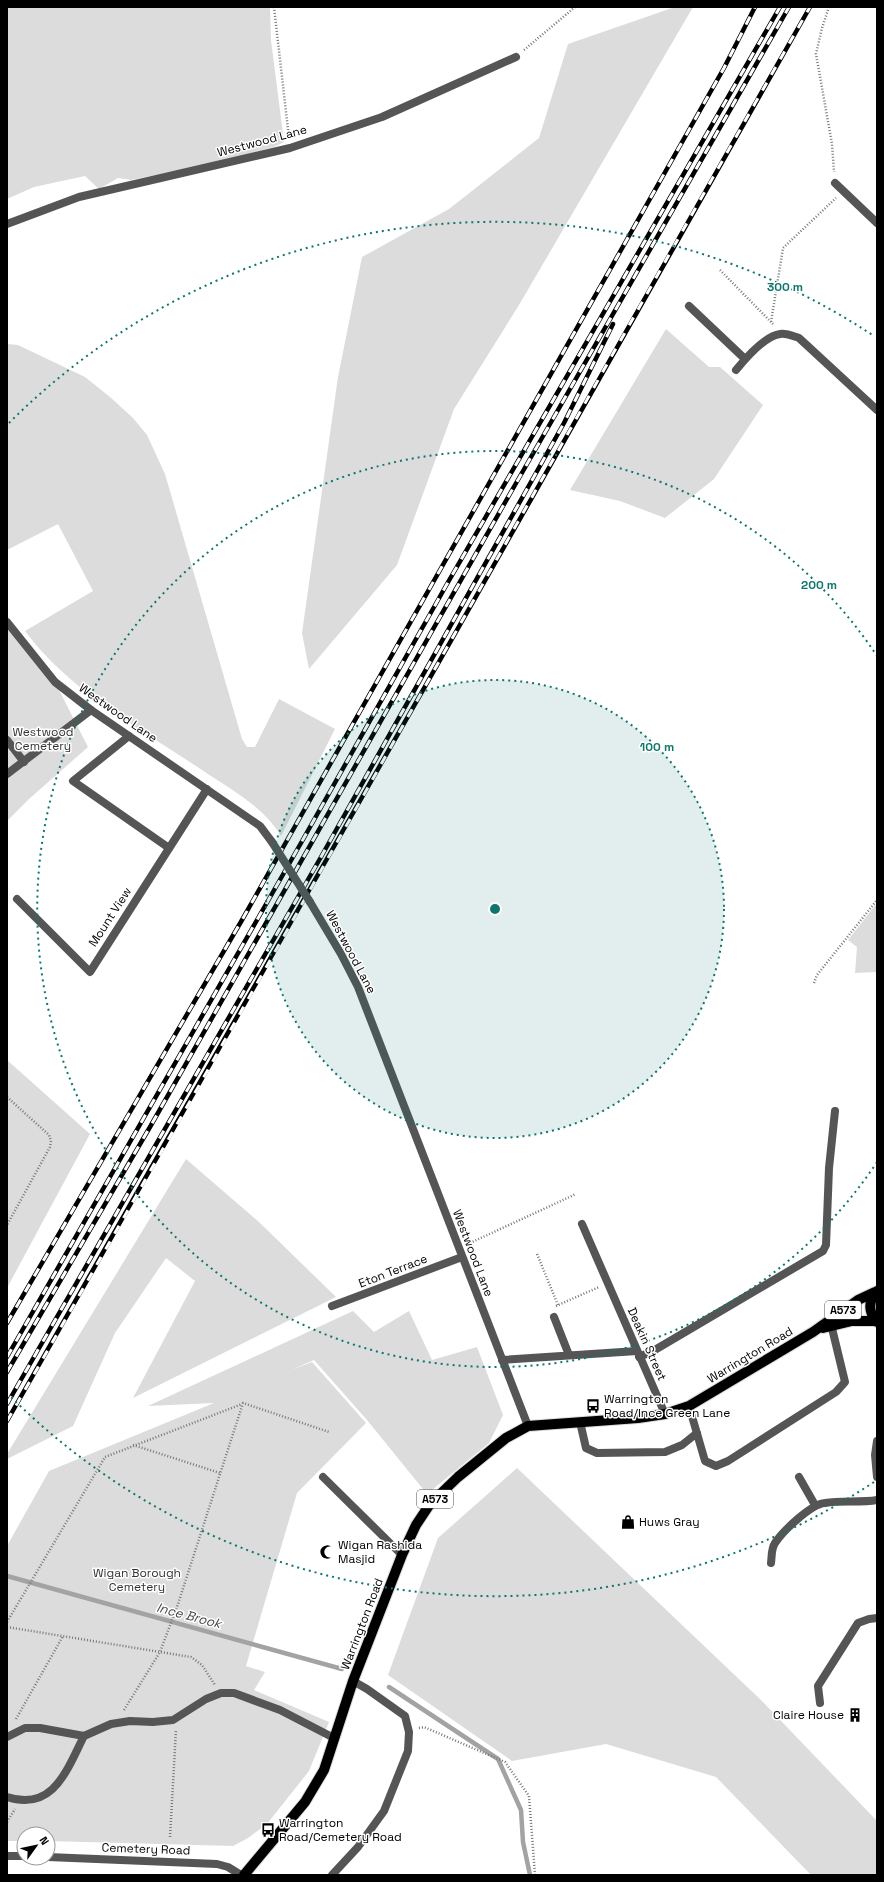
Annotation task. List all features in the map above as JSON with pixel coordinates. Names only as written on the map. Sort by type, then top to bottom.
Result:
[{"type":"main road","name":"A573","points":[[876,1291],[872,1298],[870,1310],[877,1322]]},
{"type":"main road","name":"Warrington Road","points":[[242,1875],[305,1802],[324,1770],[353,1681],[402,1555],[416,1525],[430,1504],[488,1452],[506,1438],[528,1426],[638,1418],[665,1414],[689,1406],[831,1322],[858,1300],[876,1291]]},
{"type":"main road","name":"Warrington Road","points":[[831,1322],[877,1322]]},
{"type":"street","name":"Westwood Lane","points":[[7,224],[79,197],[290,148],[382,116],[516,57]]},
{"type":"street","points":[[835,183],[877,223]]},
{"type":"street","points":[[689,306],[745,359]]},
{"type":"street","points":[[736,370],[745,359],[772,337],[781,334],[799,338],[877,410]]},
{"type":"street","name":"Westwood Lane","points":[[7,622],[55,682],[91,710],[260,826],[272,842],[341,954],[358,987],[528,1426]]},
{"type":"street","points":[[7,774],[91,710]]},
{"type":"street","points":[[129,736],[73,781],[169,848]]},
{"type":"street","points":[[7,740],[24,762]]},
{"type":"street","name":"Mount View","points":[[17,899],[90,972],[207,789]]},
{"type":"street","points":[[502,1360],[569,1355],[638,1354],[653,1351],[823,1250],[826,1245],[829,1168],[835,1111]]},
{"type":"street","name":"Deakin Street","points":[[582,1224],[665,1414]]},
{"type":"street","name":"Eton Terrace","points":[[332,1306],[462,1258]]},
{"type":"street","points":[[554,1317],[569,1355]]},
{"type":"street","points":[[689,1406],[705,1461],[716,1466],[728,1461],[836,1392],[845,1382],[831,1322]]},
{"type":"street","points":[[580,1422],[586,1448],[597,1453],[665,1452],[682,1445],[697,1433]]},
{"type":"street","points":[[877,1441],[875,1455],[877,1477]]},
{"type":"street","points":[[323,1477],[402,1555]]},
{"type":"street","points":[[799,1477],[815,1505]]},
{"type":"street","points":[[772,1564],[772,1550],[775,1542],[815,1505],[877,1500]]},
{"type":"street","points":[[820,1703],[818,1686],[858,1623],[877,1618]]},
{"type":"street","points":[[332,1875],[358,1847],[384,1811],[408,1752],[409,1732],[405,1716],[353,1681]]},
{"type":"street","points":[[7,1737],[25,1728],[40,1728],[84,1736],[116,1724],[130,1721],[153,1722],[173,1720],[206,1699],[221,1694],[234,1693],[280,1710],[334,1738]]},
{"type":"street","points":[[7,1797],[24,1800],[38,1799],[50,1792],[60,1783],[84,1736]]},
{"type":"street","name":"Cemetery Road","points":[[56,1857],[217,1864],[228,1867],[242,1875]]},
{"type":"path","points":[[274,7],[290,148]]},
{"type":"path","points":[[516,57],[575,7]]},
{"type":"path","points":[[829,7],[816,54],[832,144],[835,183]]},
{"type":"path","points":[[771,322],[783,248],[844,191]]},
{"type":"path","points":[[720,270],[781,334]]},
{"type":"path","points":[[814,983],[817,975],[877,900]]},
{"type":"path","points":[[7,1097],[49,1135],[51,1141],[50,1147],[7,1225]]},
{"type":"path","points":[[459,1248],[576,1194]]},
{"type":"path","points":[[537,1254],[558,1305]]},
{"type":"path","points":[[554,1317],[556,1312],[554,1307],[607,1284]]},
{"type":"path","points":[[116,1724],[160,1652],[175,1612],[243,1404]]},
{"type":"path","points":[[7,1622],[104,1457],[243,1404],[329,1432]]},
{"type":"path","points":[[133,1445],[220,1473]]},
{"type":"path","points":[[7,1627],[191,1657],[202,1665],[221,1694]]},
{"type":"path","points":[[14,1721],[63,1636]]},
{"type":"path","points":[[170,1837],[177,1718]]},
{"type":"path","points":[[409,1732],[424,1727],[505,1762],[529,1796],[535,1875]]},
{"type":"green space","points":[[7,7],[270,7],[271,40],[284,142],[274,147],[219,162],[131,180],[118,178],[99,189],[85,176],[34,187],[7,199]]},
{"type":"green space","points":[[675,7],[693,7],[519,305],[454,409],[397,565],[309,669],[302,633],[338,377],[362,257],[449,209],[539,138],[568,44]]},
{"type":"green space","points":[[666,329],[709,367],[720,367],[763,405],[714,479],[665,518],[620,501],[570,490]]},
{"type":"green space","points":[[7,344],[18,345],[85,377],[133,418],[147,435],[165,474],[242,739],[247,747],[255,747],[279,699],[335,729],[281,836],[266,817],[247,800],[109,709],[85,691],[63,673],[43,653],[25,631],[93,591],[58,524],[7,550]]},
{"type":"green space","name":"Westwood Cemetery","points":[[7,622],[55,682],[88,747],[29,799],[7,821]]},
{"type":"green space","points":[[877,903],[877,972],[855,973],[857,947],[848,940]]},
{"type":"green space","points":[[7,1060],[90,1134],[7,1288]]},
{"type":"green space","points":[[186,1159],[259,1222],[336,1297],[133,1398],[195,1281],[166,1258],[115,1333],[73,1426],[7,1459],[7,1454]]},
{"type":"green space","name":"Wigan Borough Cemetery","points":[[353,1311],[374,1332],[409,1311],[432,1360],[477,1347],[503,1415],[489,1443],[427,1494],[367,1420],[314,1360],[291,1370],[312,1362],[366,1423],[297,1493],[246,1666],[265,1672],[254,1690],[329,1722],[309,1771],[267,1824],[248,1838],[233,1846],[56,1841],[56,1826],[16,1826],[16,1841],[7,1841],[7,1546],[49,1471],[214,1403],[148,1406]]},
{"type":"green space","points":[[517,1468],[762,1701],[877,1821],[877,1875],[811,1875],[716,1777],[606,1744],[512,1761],[388,1675],[438,1538]]},
{"type":"waterway","name":"Ince Brook","points":[[7,1576],[342,1669]]},
{"type":"waterway","name":"Ince Brook","points":[[389,1687],[498,1759],[521,1810],[523,1842],[530,1875]]},
{"type":"railway","points":[[7,1323],[242,920],[724,68],[755,7]]},
{"type":"railway","points":[[7,1357],[301,843],[447,584],[780,7]]},
{"type":"railway","points":[[7,1372],[150,1127],[789,7]]},
{"type":"railway","points":[[7,1421],[209,1068],[810,7]]},
{"type":"railway","points":[[7,1404],[321,857],[564,423],[613,324]]},
{"type":"place","name":"Warrington Road/Ince Green Lane","points":[[593,1406]]},
{"type":"place","name":"Huws Gray","points":[[628,1522]]},
{"type":"place","name":"Wigan Rashida Masjid","points":[[327,1552]]},
{"type":"place","name":"Claire House","points":[[855,1715]]},
{"type":"place","name":"Warrington Road/Cemetery Road","points":[[268,1830]]}]
